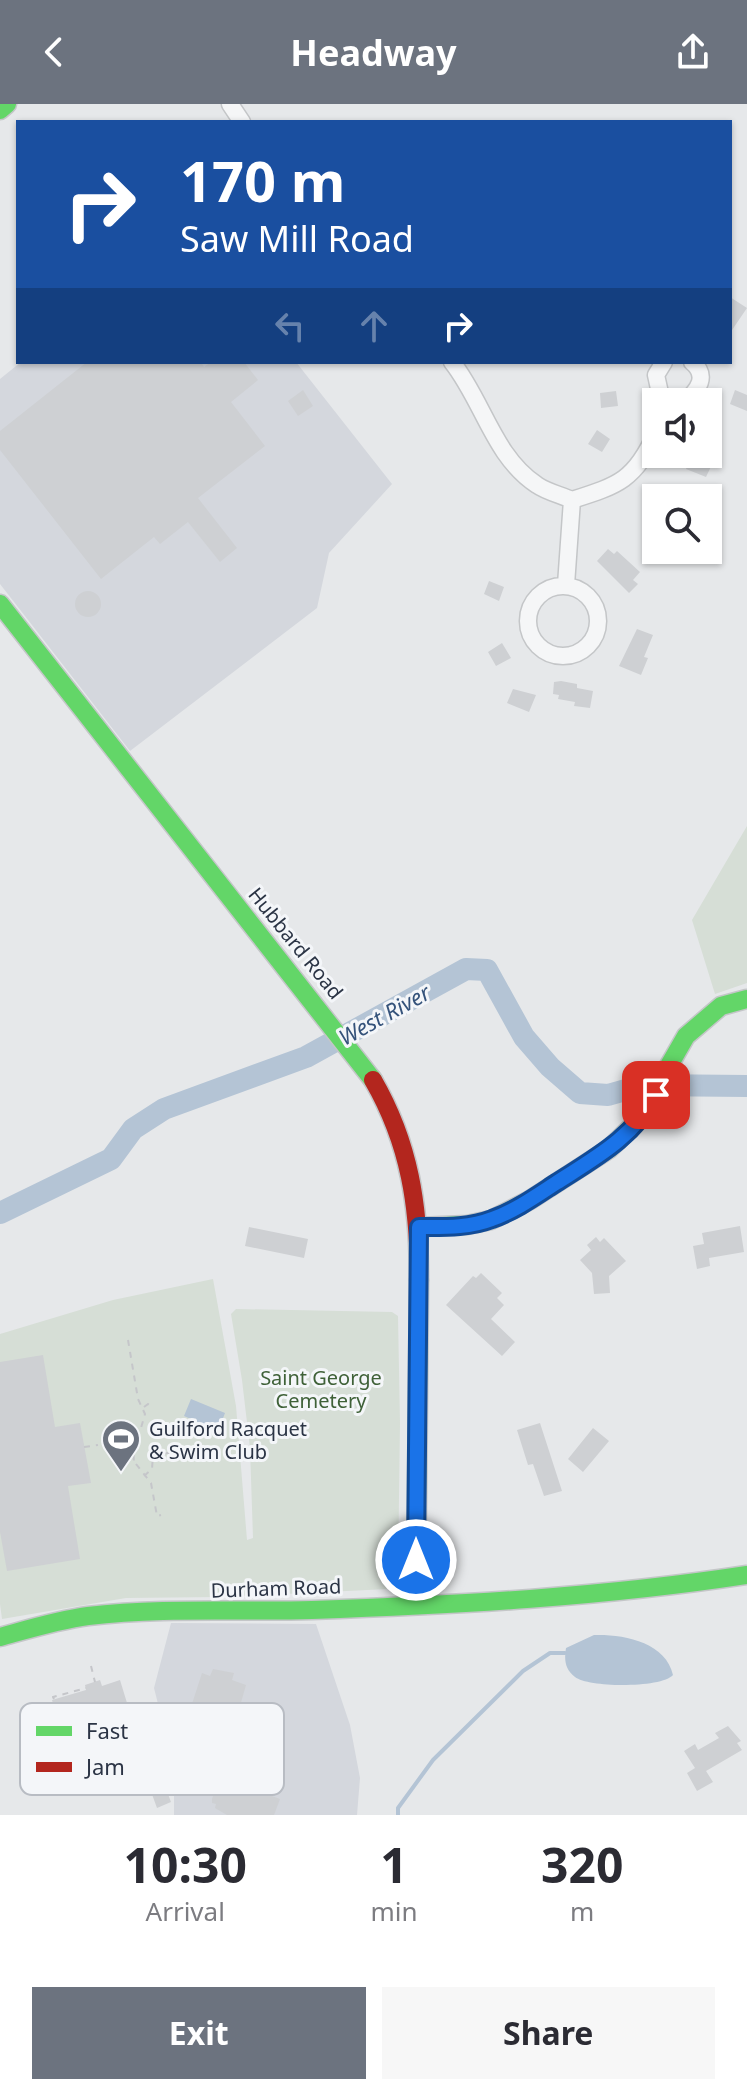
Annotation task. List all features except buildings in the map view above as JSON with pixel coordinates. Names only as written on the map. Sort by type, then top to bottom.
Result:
[{"type":"street","points":[[0,110],[7,104]]},
{"type":"street","points":[[454,364],[469,383],[505,454],[521,473],[540,487],[572,500],[621,483],[642,460]]},
{"type":"street","points":[[659,388],[656,375],[663,364]]},
{"type":"street","points":[[694,364],[701,376],[699,388]]},
{"type":"street","points":[[566,585],[572,500]]},
{"type":"street","points":[[566,585],[577,588],[591,599],[597,611],[598,625],[593,640],[584,650],[571,655],[556,655],[541,648],[532,637],[528,623],[530,609],[540,594],[566,585]]},
{"type":"street","name":"Hubbard Road","points":[[0,604],[366,1068],[397,1126],[415,1191],[419,1227],[416,1605]]},
{"type":"street","points":[[419,1227],[469,1225],[491,1220],[511,1211],[617,1143],[637,1124],[656,1095],[686,1036],[721,1006],[747,999]]},
{"type":"street","name":"Durham Road","points":[[0,1637],[85,1617],[117,1613],[416,1605],[579,1594],[747,1575]]},
{"type":"path","points":[[128,1340],[138,1399],[143,1408],[143,1423],[132,1440],[135,1464],[154,1490],[157,1516],[161,1515]]},
{"type":"path","points":[[143,1408],[148,1404],[153,1408]]},
{"type":"path","points":[[84,1447],[98,1445]]},
{"type":"path","points":[[144,1476],[152,1469],[153,1455],[205,1448]]},
{"type":"path","points":[[91,1666],[95,1682]]},
{"type":"path","points":[[54,1699],[86,1688]]},
{"type":"shaded area","points":[[19,364],[298,364],[392,484],[329,553],[317,608],[130,751],[0,584],[0,379]]},
{"type":"shaded area","points":[[171,1623],[316,1624],[350,1725],[360,1778],[357,1815],[174,1815],[174,1795],[284,1795],[284,1703],[158,1703],[154,1688]]},
{"type":"green space","points":[[747,826],[747,983],[715,994],[692,920]]},
{"type":"green space","name":"Guilford Racquet & Swim Club","points":[[213,1279],[236,1406],[247,1540],[253,1538],[250,1448],[231,1314],[236,1309],[392,1312],[398,1316],[398,1572],[393,1585],[388,1589],[126,1598],[2,1619],[0,1334],[113,1300]]},
{"type":"water","points":[[191,1399],[225,1413],[218,1431],[184,1416]]},
{"type":"water","points":[[594,1635],[618,1636],[642,1642],[662,1655],[673,1675],[655,1682],[625,1685],[595,1683],[575,1677],[566,1664],[566,1648]]},
{"type":"waterway","name":"West River","points":[[0,1213],[111,1159],[133,1129],[164,1109],[306,1057],[466,969],[487,970],[524,1037],[550,1067],[580,1093],[608,1095],[643,1085],[747,1086]]},
{"type":"waterway","points":[[398,1815],[398,1808],[433,1760],[523,1671],[550,1653],[565,1653]]},
{"type":"traffic: fast","points":[[0,110],[7,104]]},
{"type":"traffic: fast","points":[[0,604],[373,1080]]},
{"type":"traffic: fast","points":[[419,1227],[467,1225],[491,1220],[530,1200],[609,1149],[648,1111],[686,1036],[721,1006],[747,999]]},
{"type":"traffic: fast","points":[[416,1605],[419,1280]]},
{"type":"traffic: fast","points":[[0,1637],[66,1620],[116,1613],[312,1610],[476,1603],[639,1589],[747,1575]]},
{"type":"traffic: jam","points":[[373,1080],[396,1128],[410,1177],[417,1227],[419,1280]]},
{"type":"place","name":"Guilford Racquet & Swim Club","points":[[121,1473]]},
{"type":"route","points":[[416,1560],[419,1227],[469,1225],[511,1211],[609,1149],[637,1124],[656,1095]]},
{"type":"park label","name":"Saint George Cemetery","points":[[321,1388]]}]
